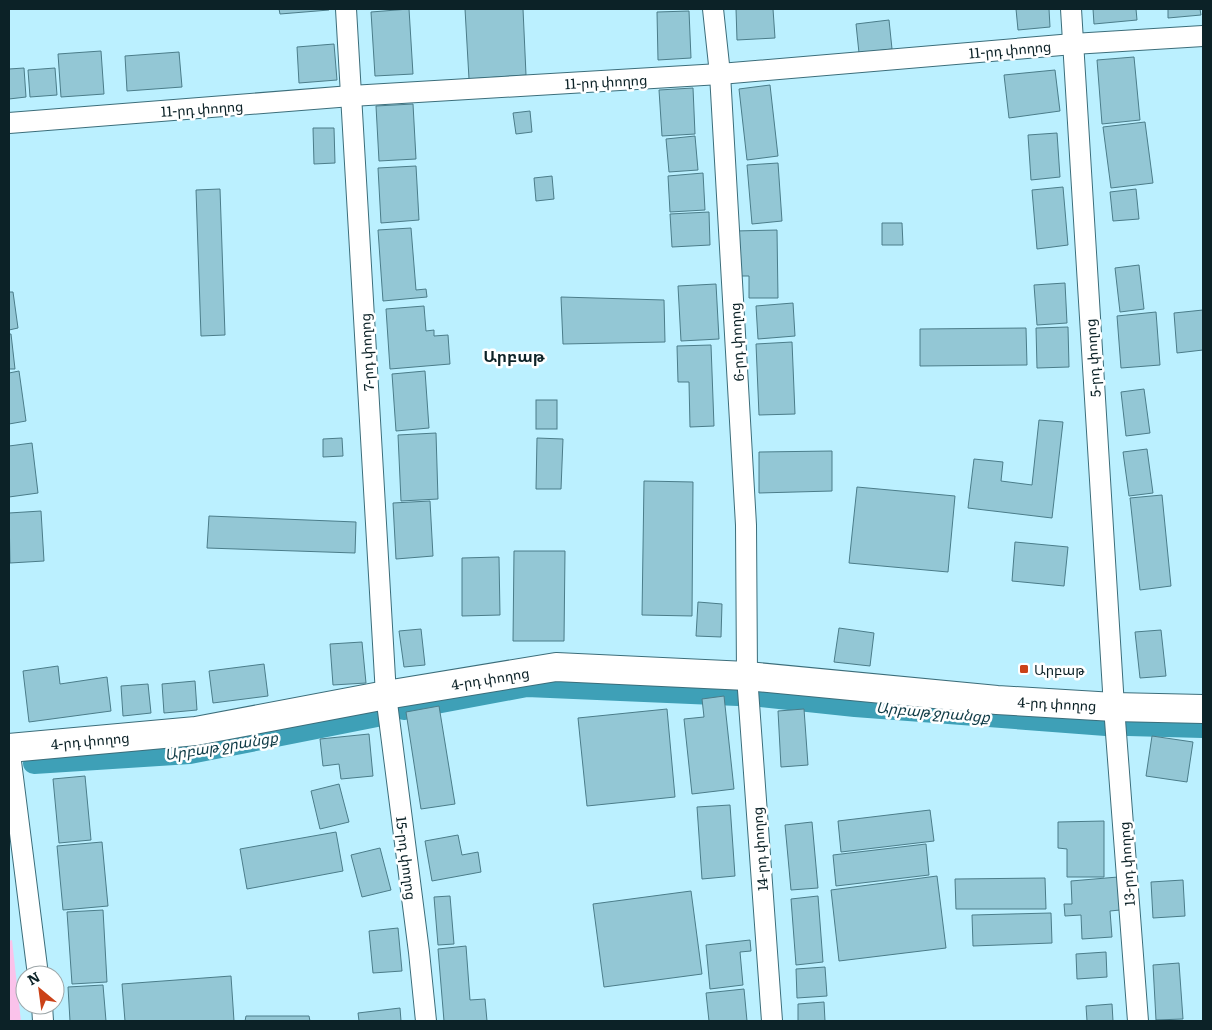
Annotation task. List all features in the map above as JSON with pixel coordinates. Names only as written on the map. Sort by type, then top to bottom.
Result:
[{"type":"main road","name":"4-րդ փողոց","points":[[9,747],[196,731],[386,695],[556,667],[747,676],[997,700],[1114,707],[1203,709]]},
{"type":"street","name":"7-րդ փողոց","points":[[346,9],[386,695]]},
{"type":"street","name":"6-րդ փողոց","points":[[713,9],[720,74],[746,525],[747,676]]},
{"type":"street","name":"5-րդ փողոց","points":[[1071,9],[1114,707]]},
{"type":"street","name":"11-րդ փողոց","points":[[9,123],[351,96],[720,74],[1073,44],[1203,36]]},
{"type":"street","name":"14-րդ փողոց","points":[[747,676],[772,1021]]},
{"type":"street","name":"15-րդ փողոց","points":[[386,695],[426,1021]]},
{"type":"street","name":"13-րդ փողոց","points":[[1114,707],[1138,1021]]},
{"type":"street","name":"4-րդ փողոց","points":[[9,747],[37,965]]},
{"type":"shaded area","points":[[12,940],[15,967],[15,1015],[20,1015],[21,1021],[9,1021],[9,941]]},
{"type":"building","points":[[279,9],[329,9],[329,10],[280,14]]},
{"type":"building","points":[[409,9],[413,74],[375,76],[371,12]]},
{"type":"building","points":[[465,9],[523,9],[526,75],[469,79]]},
{"type":"building","points":[[736,9],[773,9],[775,38],[737,40]]},
{"type":"building","points":[[1016,9],[1049,9],[1050,27],[1018,30]]},
{"type":"building","points":[[1093,9],[1136,9],[1137,20],[1094,24]]},
{"type":"building","points":[[1168,9],[1200,9],[1201,15],[1168,18]]},
{"type":"building","points":[[689,11],[691,58],[658,60],[657,12]]},
{"type":"building","points":[[889,20],[892,49],[859,53],[856,24]]},
{"type":"building","points":[[334,44],[337,80],[299,83],[297,47]]},
{"type":"building","points":[[101,51],[104,94],[61,97],[58,54]]},
{"type":"building","points":[[179,52],[182,87],[127,91],[125,56]]},
{"type":"building","points":[[1134,57],[1140,120],[1102,124],[1097,60]]},
{"type":"building","points":[[24,68],[26,97],[9,99],[9,69]]},
{"type":"building","points":[[55,68],[57,95],[30,97],[28,70]]},
{"type":"building","points":[[1055,70],[1060,111],[1009,118],[1004,75]]},
{"type":"building","points":[[770,85],[778,156],[747,160],[739,89]]},
{"type":"building","points":[[693,88],[695,134],[662,136],[659,90]]},
{"type":"building","points":[[413,104],[416,159],[379,161],[376,106]]},
{"type":"building","points":[[530,111],[532,132],[516,134],[513,113]]},
{"type":"building","points":[[1145,122],[1153,183],[1111,188],[1103,127]]},
{"type":"building","points":[[313,128],[334,128],[335,163],[314,164]]},
{"type":"building","points":[[1057,133],[1060,177],[1031,180],[1028,135]]},
{"type":"building","points":[[695,136],[698,170],[669,172],[666,139]]},
{"type":"building","points":[[778,163],[782,221],[752,224],[747,165]]},
{"type":"building","points":[[416,166],[419,220],[381,223],[378,168]]},
{"type":"building","points":[[703,173],[705,210],[670,212],[668,176]]},
{"type":"building","points":[[552,176],[554,199],[536,201],[534,178]]},
{"type":"building","points":[[1063,187],[1068,245],[1037,249],[1032,190]]},
{"type":"building","points":[[220,189],[225,335],[201,336],[196,190]]},
{"type":"building","points":[[1136,189],[1139,219],[1113,221],[1110,192]]},
{"type":"building","points":[[709,212],[710,245],[672,247],[670,214]]},
{"type":"building","points":[[882,223],[902,223],[903,245],[882,245]]},
{"type":"building","points":[[411,228],[416,290],[426,289],[427,297],[383,301],[378,230]]},
{"type":"building","points":[[777,230],[778,298],[749,298],[749,276],[735,276],[735,231]]},
{"type":"building","points":[[1139,265],[1144,309],[1120,312],[1115,268]]},
{"type":"building","points":[[1065,283],[1067,323],[1037,325],[1034,285]]},
{"type":"building","points":[[716,284],[719,339],[681,341],[678,286]]},
{"type":"building","points":[[9,292],[13,292],[18,328],[9,330]]},
{"type":"building","points":[[561,297],[664,300],[665,342],[563,344]]},
{"type":"building","points":[[793,303],[795,336],[758,339],[756,306]]},
{"type":"building","points":[[424,306],[426,331],[434,330],[434,336],[448,335],[450,364],[390,369],[386,309]]},
{"type":"building","points":[[1203,310],[1203,350],[1177,353],[1174,313]]},
{"type":"building","points":[[1156,312],[1160,365],[1121,368],[1117,316]]},
{"type":"building","points":[[1068,327],[1069,367],[1037,368],[1036,328]]},
{"type":"building","points":[[1026,328],[1027,365],[920,366],[920,329]]},
{"type":"building","points":[[9,334],[11,334],[15,369],[9,369]]},
{"type":"building","points":[[792,342],[795,414],[759,415],[756,344]]},
{"type":"building","points":[[711,345],[714,426],[690,427],[689,382],[678,382],[677,346]]},
{"type":"building","points":[[19,371],[26,421],[9,424],[9,373]]},
{"type":"building","points":[[425,371],[429,428],[396,431],[392,374]]},
{"type":"building","points":[[1144,389],[1150,433],[1126,436],[1121,392]]},
{"type":"building","points":[[536,400],[557,400],[557,429],[536,429]]},
{"type":"building","points":[[1039,420],[1063,422],[1052,518],[968,508],[974,459],[1003,462],[1001,481],[1032,485]]},
{"type":"building","points":[[436,433],[438,499],[401,501],[398,435]]},
{"type":"building","points":[[342,438],[343,456],[323,457],[323,439]]},
{"type":"building","points":[[537,438],[563,439],[561,489],[536,489]]},
{"type":"building","points":[[32,443],[38,493],[9,497],[9,446]]},
{"type":"building","points":[[1147,449],[1153,493],[1129,496],[1123,452]]},
{"type":"building","points":[[832,451],[832,491],[759,493],[759,452]]},
{"type":"building","points":[[644,481],[693,482],[692,616],[642,615]]},
{"type":"building","points":[[857,487],[955,496],[948,572],[849,563]]},
{"type":"building","points":[[1162,495],[1171,586],[1140,590],[1130,498]]},
{"type":"building","points":[[430,501],[433,556],[396,559],[393,503]]},
{"type":"building","points":[[41,511],[44,561],[10,563],[9,513]]},
{"type":"building","points":[[209,516],[356,522],[355,553],[207,548]]},
{"type":"building","points":[[1015,542],[1068,547],[1064,586],[1012,581]]},
{"type":"building","points":[[514,551],[565,551],[564,641],[513,641]]},
{"type":"building","points":[[499,557],[500,615],[462,616],[462,558]]},
{"type":"building","points":[[698,602],[722,604],[721,637],[696,636]]},
{"type":"building","points":[[839,628],[874,633],[870,666],[834,662]]},
{"type":"building","points":[[421,629],[425,665],[404,667],[399,631]]},
{"type":"building","points":[[1161,630],[1166,676],[1140,678],[1135,632]]},
{"type":"building","points":[[362,642],[366,683],[333,685],[330,644]]},
{"type":"building","points":[[264,664],[268,696],[213,703],[209,671]]},
{"type":"building","points":[[58,666],[60,684],[107,677],[111,711],[29,722],[23,671]]},
{"type":"building","points":[[195,681],[197,710],[164,713],[162,684]]},
{"type":"building","points":[[148,684],[151,713],[123,716],[121,686]]},
{"type":"building","points":[[724,696],[734,789],[692,794],[684,719],[704,717],[702,699]]},
{"type":"building","points":[[439,706],[455,804],[421,809],[406,712]]},
{"type":"building","points":[[667,709],[675,797],[587,806],[578,718]]},
{"type":"building","points":[[804,709],[808,765],[781,767],[778,711]]},
{"type":"building","points":[[369,734],[373,776],[341,779],[339,764],[323,766],[320,739]]},
{"type":"building","points":[[1152,736],[1193,742],[1187,782],[1146,776]]},
{"type":"building","points":[[85,776],[91,840],[59,843],[53,779]]},
{"type":"building","points":[[339,784],[349,822],[320,829],[311,791]]},
{"type":"building","points":[[730,805],[735,876],[702,879],[697,807]]},
{"type":"building","points":[[930,810],[934,841],[841,852],[838,821]]},
{"type":"building","points":[[1104,821],[1104,877],[1067,877],[1067,849],[1058,848],[1058,822]]},
{"type":"building","points":[[812,822],[818,888],[791,890],[785,825]]},
{"type":"building","points":[[336,832],[343,871],[247,889],[240,849]]},
{"type":"building","points":[[458,835],[462,855],[478,852],[481,872],[432,881],[425,841]]},
{"type":"building","points":[[102,842],[108,906],[63,910],[57,846]]},
{"type":"building","points":[[926,844],[929,875],[836,886],[833,855]]},
{"type":"building","points":[[380,848],[391,890],[362,897],[351,855]]},
{"type":"building","points":[[937,876],[946,948],[839,961],[831,890]]},
{"type":"building","points":[[1118,877],[1120,910],[1110,911],[1112,937],[1082,939],[1081,915],[1065,916],[1064,904],[1072,904],[1071,881]]},
{"type":"building","points":[[1045,878],[1046,909],[956,909],[955,879]]},
{"type":"building","points":[[1183,880],[1185,916],[1153,918],[1151,882]]},
{"type":"building","points":[[691,891],[702,974],[604,987],[593,904]]},
{"type":"building","points":[[450,896],[454,944],[438,945],[434,897]]},
{"type":"building","points":[[818,896],[823,962],[796,965],[791,899]]},
{"type":"building","points":[[103,910],[107,982],[72,984],[67,912]]},
{"type":"building","points":[[1051,913],[1052,943],[973,946],[972,915]]},
{"type":"building","points":[[398,928],[402,971],[373,973],[369,931]]},
{"type":"building","points":[[750,940],[751,951],[740,952],[743,985],[710,989],[706,945]]},
{"type":"building","points":[[466,946],[470,1000],[485,999],[487,1021],[444,1021],[438,949]]},
{"type":"building","points":[[1106,952],[1107,977],[1077,979],[1076,954]]},
{"type":"building","points":[[1179,963],[1183,1019],[1156,1020],[1153,965]]},
{"type":"building","points":[[825,967],[827,996],[797,998],[796,969]]},
{"type":"building","points":[[231,976],[234,1021],[125,1021],[122,984]]},
{"type":"building","points":[[103,985],[106,1021],[70,1021],[68,987]]},
{"type":"building","points":[[744,989],[747,1021],[709,1021],[706,993]]},
{"type":"building","points":[[824,1002],[825,1021],[798,1021],[798,1004]]},
{"type":"building","points":[[1112,1004],[1113,1021],[1087,1021],[1086,1006]]},
{"type":"building","points":[[400,1008],[401,1021],[359,1021],[358,1013]]},
{"type":"building","points":[[246,1016],[309,1016],[310,1021],[245,1021]]},
{"type":"waterway","name":"Արբաթ ջրանցք","points":[[404,709],[527,686],[738,695]]},
{"type":"waterway","name":"Արբաթ ջրանցք","points":[[761,696],[855,706],[1106,725]]},
{"type":"waterway","name":"Արբաթ ջրանցք","points":[[34,763],[190,753],[377,716]]},
{"type":"waterway","name":"Արբաթ ջրանցք","points":[[1128,725],[1203,727]]},
{"type":"place","name":"Արբաթ","points":[[1024,669]]},
{"type":"district","name":"Արբաթ","points":[[514,355]]}]
